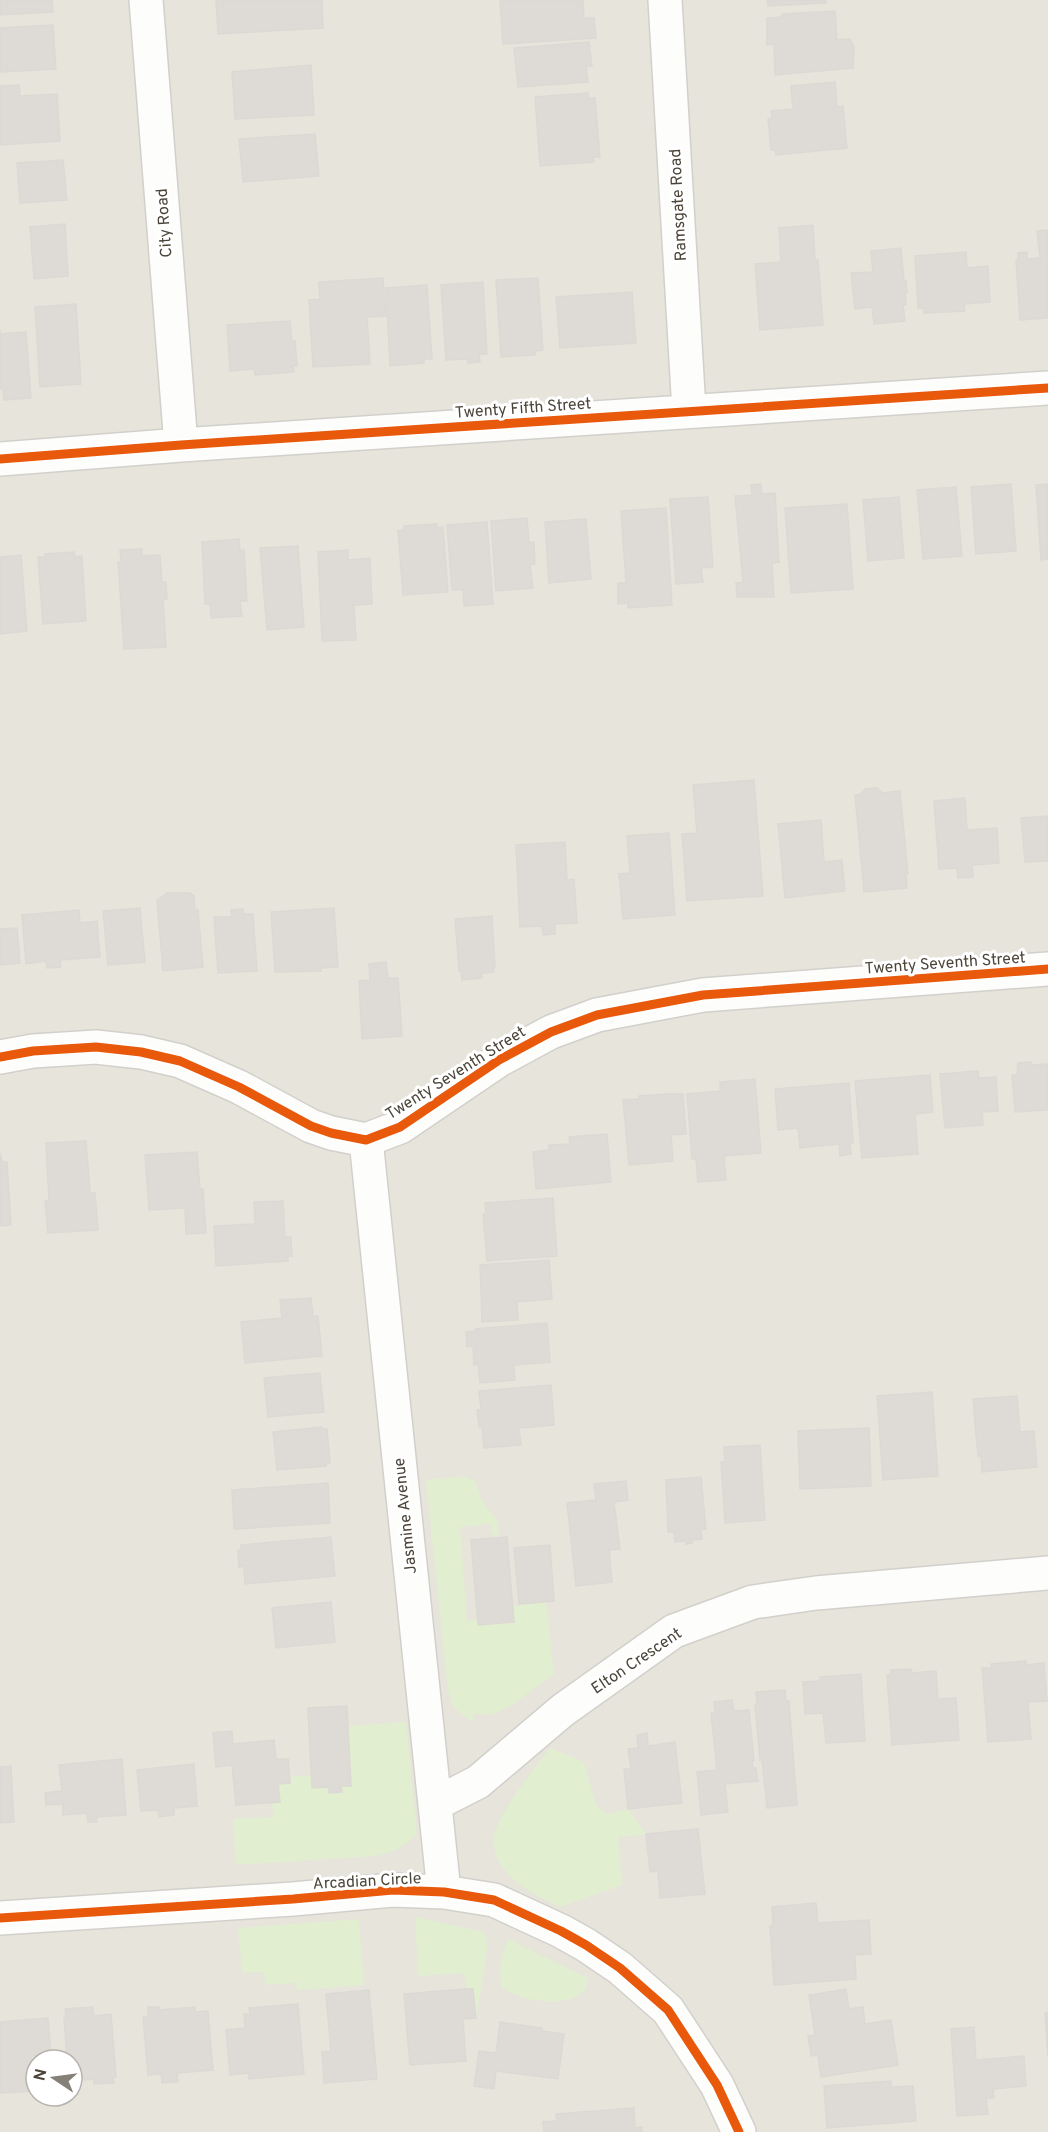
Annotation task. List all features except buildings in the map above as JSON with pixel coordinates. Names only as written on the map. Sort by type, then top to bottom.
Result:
[{"type":"street","name":"City Road","points":[[146,0],[180,445]]},
{"type":"street","name":"Ramsgate Road","points":[[665,0],[689,411]]},
{"type":"street","name":"Twenty Fifth Street","points":[[0,459],[1048,387]]},
{"type":"street","name":"Twenty Seventh Street","points":[[366,1140],[400,1127],[499,1060],[551,1032],[597,1015],[703,996],[1048,969]]},
{"type":"street","points":[[0,1057],[33,1051],[96,1047],[170,1059],[212,1073],[310,1126],[331,1134],[366,1140]]},
{"type":"street","name":"Jasmine Avenue","points":[[366,1140],[444,1892]]},
{"type":"street","name":"Elton Crescent","points":[[435,1804],[478,1782],[563,1710],[674,1631],[753,1602],[816,1593],[1048,1573]]},
{"type":"street","name":"Arcadian Circle","points":[[0,1918],[393,1890],[444,1892],[495,1900],[561,1931],[620,1968],[668,2010],[717,2085],[739,2132]]},
{"type":"shaded area","points":[[0,0],[1048,0],[1048,2132],[0,2132]]},
{"type":"green space","points":[[464,1476],[475,1481],[481,1499],[497,1521],[499,1535],[492,1535],[491,1524],[460,1527],[467,1621],[478,1620],[479,1625],[514,1622],[513,1606],[546,1602],[554,1674],[512,1705],[494,1714],[474,1714],[472,1722],[454,1708],[448,1691],[426,1480]]},
{"type":"green space","points":[[406,1722],[417,1833],[409,1842],[393,1851],[376,1856],[236,1865],[233,1819],[273,1817],[272,1802],[280,1801],[278,1784],[290,1783],[290,1777],[311,1775],[312,1788],[329,1787],[341,1792],[341,1786],[350,1786],[348,1726]]},
{"type":"green space","points":[[550,1748],[584,1762],[596,1805],[607,1814],[628,1809],[646,1834],[618,1837],[622,1885],[560,1907],[514,1880],[500,1863],[495,1853],[494,1843],[496,1829],[508,1805]]},
{"type":"green space","points":[[415,1917],[484,1932],[488,1945],[476,2018],[473,1989],[466,1989],[464,1973],[418,1976]]},
{"type":"green space","points":[[359,1919],[364,1985],[297,1990],[296,1983],[265,1985],[264,1972],[242,1972],[238,1928]]},
{"type":"green space","points":[[508,1939],[589,1979],[584,1991],[575,1997],[553,2002],[529,1999],[508,1991],[501,1986],[500,1973]]},
{"type":"cycle path","points":[[0,459],[1048,388]]},
{"type":"cycle path","points":[[0,1057],[33,1051],[96,1047],[141,1052],[180,1061],[239,1087],[311,1126],[331,1133],[366,1140],[400,1127],[499,1060],[551,1032],[597,1015],[703,995],[1048,969]]},
{"type":"cycle path","points":[[0,1918],[293,1899],[393,1890],[444,1892],[494,1900],[586,1945],[620,1968],[668,2010],[717,2085],[739,2132]]}]
